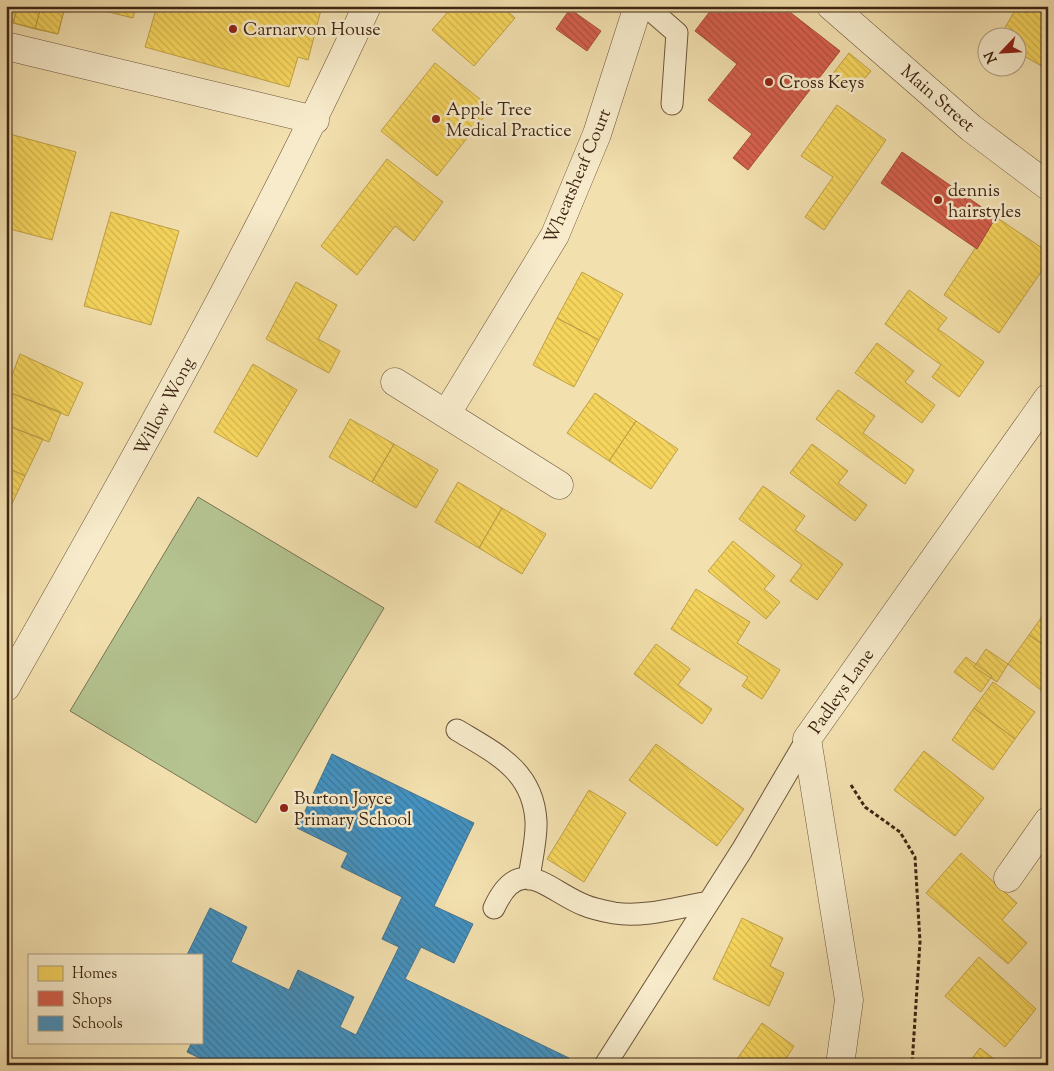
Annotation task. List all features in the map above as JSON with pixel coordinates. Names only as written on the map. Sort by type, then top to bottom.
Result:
[{"type":"street","name":"Willow Wong","points":[[6,687],[160,416],[315,120],[367,6]]},
{"type":"street","name":"Wheatsheaf Court","points":[[447,413],[555,235],[597,134],[638,6]]},
{"type":"street","name":"Main Street","points":[[831,6],[971,128],[1048,186]]},
{"type":"street","points":[[6,46],[315,120]]},
{"type":"street","points":[[395,382],[559,485]]},
{"type":"street","name":"Padleys Lane","points":[[840,1065],[850,1000],[807,739],[1048,398]]},
{"type":"street","points":[[1008,878],[1048,821]]},
{"type":"lane","points":[[646,6],[678,33],[672,104]]},
{"type":"lane","points":[[457,730],[495,753],[521,775],[531,800],[536,822],[529,879]]},
{"type":"lane","points":[[605,1065],[709,902],[807,739]]},
{"type":"lane","points":[[494,908],[501,893],[514,881],[535,878],[584,906],[615,913],[642,913],[709,902]]},
{"type":"path","points":[[846,779],[865,807],[900,832],[916,857],[920,942],[912,1065]]},
{"type":"green space","points":[[198,497],[384,608],[256,823],[70,711]]},
{"type":"building: Homes","points":[[6,6],[65,6],[58,34],[6,21]]},
{"type":"building: Homes","points":[[6,6],[18,6],[13,23],[6,21]]},
{"type":"building: Homes","points":[[18,6],[41,6],[35,29],[13,23]]},
{"type":"building: Homes","points":[[41,6],[65,6],[58,34],[35,29]]},
{"type":"building: Homes","points":[[84,6],[136,6],[133,18]]},
{"type":"building: Homes","name":"Carnarvon House","points":[[157,6],[306,6],[321,10],[308,60],[298,57],[289,87],[145,47]]},
{"type":"building: Homes","points":[[453,6],[502,6],[515,18],[474,66],[432,30]]},
{"type":"building: Homes","points":[[1030,6],[1038,6],[1048,12],[1048,70],[1026,57],[1026,28],[1005,28],[1017,7],[1026,13]]},
{"type":"building: Homes","points":[[849,53],[871,71],[852,93],[831,76]]},
{"type":"building: Homes","name":"Apple Tree Medical Practice","points":[[435,63],[491,108],[437,176],[381,131]]},
{"type":"building: Homes","points":[[837,105],[886,140],[824,230],[805,217],[833,177],[801,156]]},
{"type":"building: Homes","points":[[6,133],[76,152],[52,240],[6,228]]},
{"type":"building: Homes","points":[[387,159],[443,202],[414,241],[395,226],[357,275],[321,246]]},
{"type":"building: Homes","points":[[111,212],[179,231],[151,325],[84,306]]},
{"type":"building: Homes","points":[[996,217],[1048,252],[1048,262],[999,333],[944,295]]},
{"type":"building: Homes","points":[[582,272],[623,294],[599,340],[557,318]]},
{"type":"building: Homes","points":[[296,282],[337,305],[318,339],[340,351],[329,373],[266,339]]},
{"type":"building: Homes","points":[[909,290],[947,318],[938,329],[984,362],[959,397],[932,377],[941,365],[885,324]]},
{"type":"building: Homes","points":[[557,318],[599,340],[574,387],[533,365]]},
{"type":"building: Homes","points":[[877,343],[914,371],[905,382],[935,405],[922,423],[855,373]]},
{"type":"building: Homes","points":[[20,354],[83,383],[68,416],[6,391]]},
{"type":"building: Homes","points":[[253,364],[297,390],[257,457],[214,432]]},
{"type":"building: Homes","points":[[838,390],[875,416],[863,433],[914,470],[905,484],[816,419]]},
{"type":"building: Homes","points":[[6,391],[61,412],[49,442],[6,425]]},
{"type":"building: Homes","points":[[595,393],[636,421],[609,461],[567,433]]},
{"type":"building: Homes","points":[[350,419],[394,444],[372,482],[329,457]]},
{"type":"building: Homes","points":[[636,421],[678,449],[651,489],[609,461]]},
{"type":"building: Homes","points":[[6,425],[43,439],[25,476],[6,467]]},
{"type":"building: Homes","points":[[394,444],[438,470],[416,508],[372,482]]},
{"type":"building: Homes","points":[[812,444],[848,471],[838,483],[867,505],[855,521],[790,473]]},
{"type":"building: Homes","points":[[6,467],[25,476],[10,508],[6,506]]},
{"type":"building: Homes","points":[[458,482],[502,508],[479,548],[435,522]]},
{"type":"building: Homes","points":[[763,486],[805,516],[795,530],[843,564],[817,600],[790,581],[802,565],[739,519]]},
{"type":"building: Homes","points":[[502,508],[546,534],[522,574],[479,548]]},
{"type":"building: Homes","points":[[733,541],[775,576],[764,589],[780,602],[766,619],[708,571]]},
{"type":"building: Homes","points":[[696,589],[750,622],[737,643],[780,670],[762,699],[742,686],[748,677],[671,629]]},
{"type":"building: Homes","points":[[1048,608],[1048,648],[1029,635]]},
{"type":"building: Homes","points":[[1029,635],[1048,648],[1048,696],[1008,664]]},
{"type":"building: Homes","points":[[656,644],[690,669],[678,685],[712,709],[702,724],[634,674]]},
{"type":"building: Homes","points":[[986,649],[1008,664],[997,682],[974,667]]},
{"type":"building: Homes","points":[[966,657],[992,676],[981,692],[954,672]]},
{"type":"building: Homes","points":[[993,682],[1035,712],[1015,739],[974,708]]},
{"type":"building: Homes","points":[[974,708],[1015,739],[993,770],[952,740]]},
{"type":"building: Homes","points":[[656,744],[744,809],[717,846],[629,780]]},
{"type":"building: Homes","points":[[924,751],[984,798],[955,836],[894,790]]},
{"type":"building: Homes","points":[[589,790],[626,813],[584,882],[547,859]]},
{"type":"building: Homes","points":[[961,853],[1017,903],[1002,920],[1027,943],[1008,964],[926,893]]},
{"type":"building: Homes","points":[[742,918],[783,938],[770,966],[784,973],[769,1006],[713,979]]},
{"type":"building: Homes","points":[[979,957],[1036,1009],[1005,1047],[945,996]]},
{"type":"building: Homes","points":[[762,1023],[794,1046],[782,1065],[733,1065]]},
{"type":"building: Homes","points":[[980,1048],[1002,1065],[967,1065]]},
{"type":"building: Shops","name":"Cross Keys","points":[[714,6],[782,6],[840,51],[748,170],[733,158],[752,134],[708,100],[737,64],[695,31]]},
{"type":"building: Shops","points":[[570,9],[601,31],[587,51],[556,29]]},
{"type":"building: Shops","name":"dennis hairstyles","points":[[902,152],[996,217],[977,249],[881,183]]},
{"type":"building: Schools","points":[[332,754],[474,823],[434,906],[473,924],[454,963],[421,947],[405,979],[569,1058],[565,1065],[214,1065],[187,1052],[191,1044],[202,1044],[202,1021],[204,1018],[202,1017],[202,954],[187,954],[210,908],[247,927],[231,962],[289,990],[298,970],[354,997],[340,1027],[356,1035],[399,947],[382,939],[402,897],[341,867],[348,853],[297,828]]},
{"type":"place","name":"Carnarvon House","points":[[233,29]]},
{"type":"place","name":"Cross Keys","points":[[769,82]]},
{"type":"place","name":"Apple Tree Medical Practice","points":[[436,119]]},
{"type":"place","name":"dennis hairstyles","points":[[938,200]]},
{"type":"place","name":"Burton Joyce Primary School","points":[[284,808]]}]
